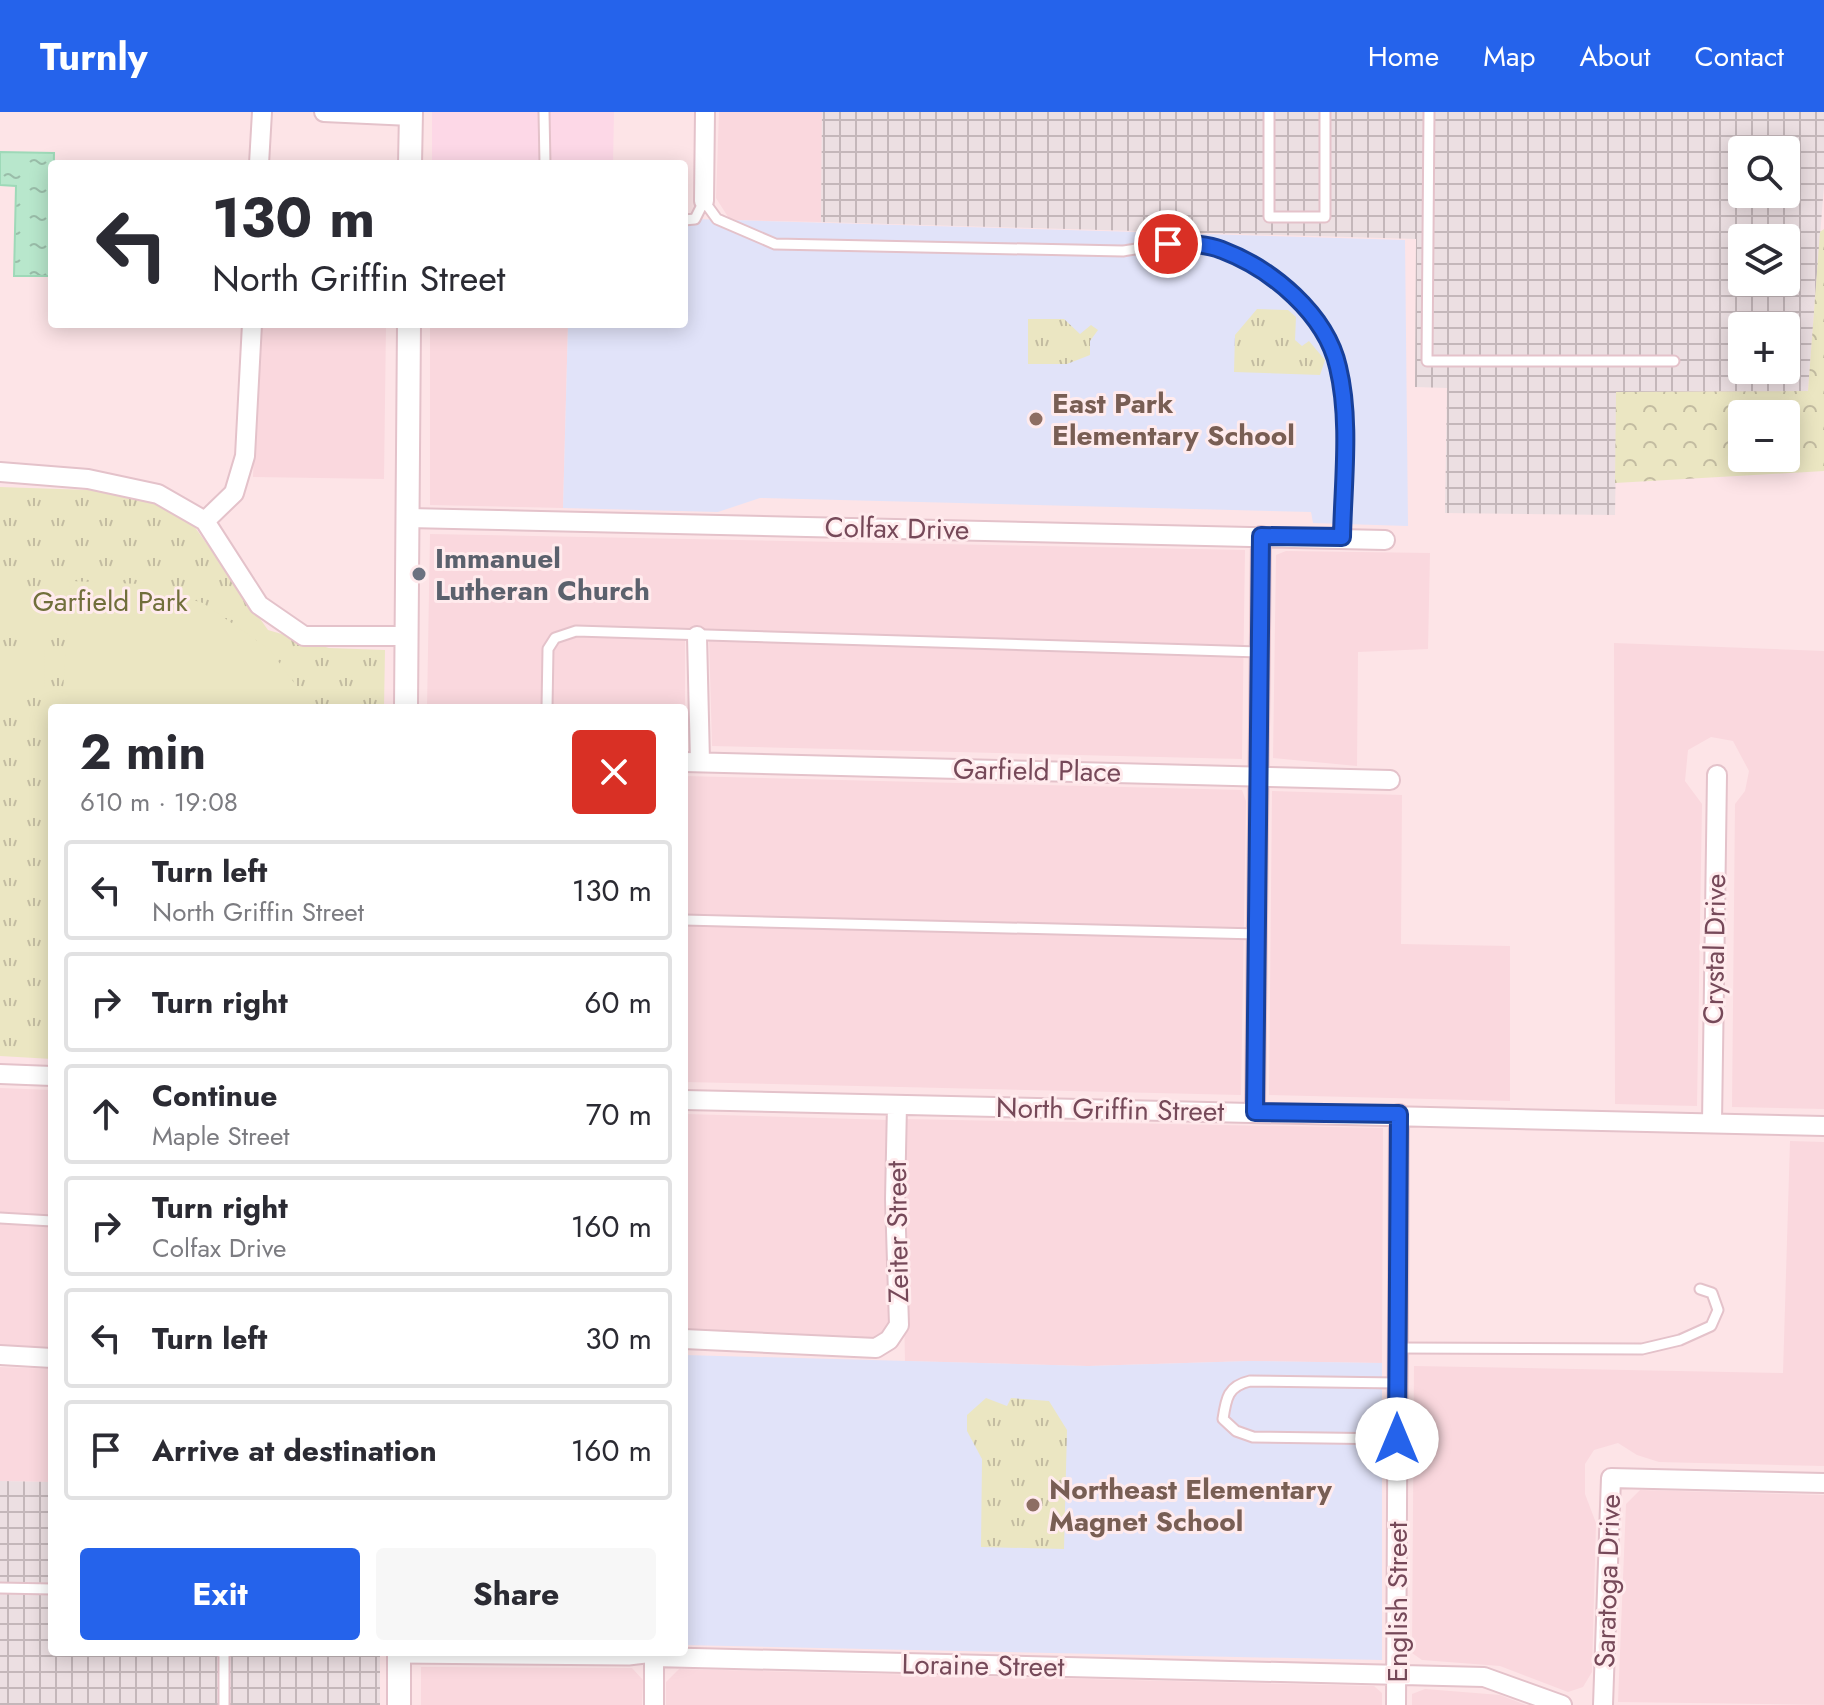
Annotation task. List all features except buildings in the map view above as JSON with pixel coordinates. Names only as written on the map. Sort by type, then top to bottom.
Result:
[{"type":"street","points":[[259,160],[262,112]]},
{"type":"street","points":[[324,112],[411,114],[410,160]]},
{"type":"street","points":[[704,201],[705,112]]},
{"type":"street","points":[[205,521],[234,493],[245,456],[252,328]]},
{"type":"street","points":[[406,704],[409,328]]},
{"type":"street","points":[[0,472],[88,479],[158,494],[205,521],[259,605],[304,636],[406,636]]},
{"type":"street","name":"Colfax Drive","points":[[408,518],[1385,540]]},
{"type":"street","points":[[1255,1112],[1261,536]]},
{"type":"street","points":[[692,762],[697,636]]},
{"type":"street","name":"Garfield Place","points":[[692,762],[1390,780]]},
{"type":"street","name":"Crystal Drive","points":[[1712,1123],[1717,775]]},
{"type":"street","points":[[0,1074],[48,1076]]},
{"type":"street","name":"North Griffin Street","points":[[688,1100],[1824,1126]]},
{"type":"street","name":"Zeiter Street","points":[[688,1339],[876,1348],[889,1340],[899,1325],[895,1199],[897,1105]]},
{"type":"street","name":"English Street","points":[[1396,1705],[1399,1114]]},
{"type":"street","points":[[0,1355],[48,1358]]},
{"type":"street","name":"Saratoga Drive","points":[[1603,1705],[1611,1478],[1824,1483]]},
{"type":"street","points":[[399,1656],[399,1705]]},
{"type":"street","points":[[654,1657],[654,1705]]},
{"type":"street","name":"Loraine Street","points":[[654,1657],[1484,1677],[1562,1705]]},
{"type":"lane","points":[[544,112],[545,160]]},
{"type":"lane","points":[[1269,112],[1269,217],[1325,217],[1325,112]]},
{"type":"lane","points":[[1429,112],[1427,361],[1674,361]]},
{"type":"lane","points":[[688,220],[695,219],[704,201],[717,219],[775,244],[1123,251],[1168,244],[1200,245],[1239,258],[1280,284],[1316,318],[1338,366],[1343,419],[1342,537]]},
{"type":"lane","points":[[547,704],[548,649],[555,638],[576,631],[1259,652]]},
{"type":"lane","points":[[688,920],[1258,934]]},
{"type":"lane","points":[[0,1218],[48,1221]]},
{"type":"lane","points":[[1398,1348],[1642,1349],[1680,1340],[1711,1326],[1718,1310],[1712,1293],[1700,1289]]},
{"type":"lane","points":[[1397,1439],[1253,1437],[1236,1431],[1223,1419],[1226,1396],[1236,1384],[1250,1381],[1398,1383]]},
{"type":"lane","points":[[0,1588],[48,1589]]},
{"type":"lane","points":[[224,1656],[224,1705]]},
{"type":"lane","name":"Loraine Street","points":[[445,1656],[629,1660],[654,1657]]},
{"type":"shaded area","points":[[432,112],[614,112],[613,160],[432,160]]},
{"type":"shaded area","points":[[719,112],[822,112],[821,222],[730,220],[716,198]]},
{"type":"shaded area","points":[[822,112],[1824,112],[1824,185],[1808,391],[1617,392],[1615,515],[1445,513],[1447,388],[1415,387],[1416,239],[821,222]]},
{"type":"shaded area","points":[[688,220],[1405,240],[1408,526],[1313,523],[1311,512],[760,498],[718,512],[563,508],[568,328],[688,328]]},
{"type":"shaded area","points":[[259,328],[386,328],[384,479],[253,477]]},
{"type":"shaded area","points":[[430,328],[568,328],[563,508],[430,505]]},
{"type":"shaded area","points":[[430,534],[1245,550],[1242,759],[712,746],[709,637],[685,635],[685,704],[427,704]]},
{"type":"shaded area","points":[[1286,551],[1430,553],[1428,649],[1358,652],[1357,766],[1273,758],[1276,555]]},
{"type":"shaded area","points":[[1614,643],[1824,651],[1824,1109],[1732,1107],[1735,804],[1745,791],[1749,771],[1733,741],[1711,737],[1688,750],[1685,781],[1702,804],[1697,1106],[1615,1104]]},
{"type":"shaded area","points":[[688,776],[1242,790],[1246,801],[1241,1095],[688,1082]]},
{"type":"shaded area","points":[[1272,791],[1402,795],[1401,944],[1510,946],[1510,1101],[1269,1095]]},
{"type":"shaded area","points":[[0,1088],[48,1090],[48,1347],[0,1345]]},
{"type":"shaded area","points":[[688,1114],[890,1120],[892,1324],[878,1339],[695,1335],[688,1329]]},
{"type":"shaded area","points":[[905,1119],[1383,1128],[1382,1363],[1250,1361],[1088,1366],[905,1361],[902,1203]]},
{"type":"shaded area","points":[[1790,1141],[1824,1142],[1824,1466],[1659,1462],[1637,1455],[1618,1443],[1594,1450],[1585,1464],[1585,1494],[1596,1523],[1592,1672],[1583,1687],[1568,1692],[1500,1666],[1422,1660],[1412,1653],[1414,1366],[1783,1373]]},
{"type":"shaded area","name":"Northeast Elementary Magnet School","points":[[688,1355],[1088,1366],[1250,1361],[1382,1363],[1382,1660],[688,1645]]},
{"type":"shaded area","points":[[0,1367],[48,1369],[48,1482],[0,1481]]},
{"type":"shaded area","points":[[0,1481],[48,1482],[48,1656],[380,1656],[380,1705],[0,1705]]},
{"type":"shaded area","points":[[1640,1490],[1824,1495],[1824,1705],[1618,1702],[1626,1504]]},
{"type":"shaded area","points":[[421,1667],[632,1668],[643,1680],[642,1705],[421,1705]]},
{"type":"shaded area","points":[[679,1669],[1374,1686],[1382,1693],[1382,1705],[666,1705],[666,1682]]},
{"type":"shaded area","points":[[1425,1689],[1500,1695],[1526,1705],[1412,1705],[1412,1694]]},
{"type":"green space","points":[[1824,229],[1824,471],[1615,483],[1616,392],[1808,391],[1820,232]]},
{"type":"green space","points":[[1257,309],[1288,310],[1296,317],[1295,340],[1302,346],[1309,341],[1325,360],[1320,375],[1234,372],[1235,335]]},
{"type":"green space","points":[[1028,319],[1064,319],[1080,334],[1091,325],[1098,330],[1090,341],[1090,355],[1067,364],[1028,364]]},
{"type":"green space","name":"Garfield Park","points":[[0,487],[89,490],[149,499],[194,526],[268,630],[329,648],[385,650],[384,704],[48,704],[48,1059],[0,1056]]},
{"type":"green space","points":[[70,581],[141,584],[203,603],[269,649],[310,704],[62,704]]},
{"type":"green space","points":[[0,588],[47,588],[47,627],[0,627]]},
{"type":"green space","points":[[0,649],[45,649],[44,688],[0,688]]},
{"type":"green space","points":[[986,1398],[1007,1406],[1011,1398],[1049,1401],[1067,1430],[1064,1549],[981,1547],[982,1459],[967,1431],[967,1415]]},
{"type":"water","points":[[0,152],[54,153],[54,160],[48,160],[48,276],[14,276],[16,186],[0,185]]},
{"type":"place","name":"East Park Elementary School","points":[[1036,419]]},
{"type":"place","name":"Immanuel Lutheran Church","points":[[419,574]]},
{"type":"place","name":"Northeast Elementary Magnet School","points":[[1033,1505]]},
{"type":"route","points":[[1168,244],[1221,249],[1280,284],[1316,318],[1338,366],[1343,419],[1342,537],[1261,536],[1255,1112],[1399,1114],[1397,1439]]}]
